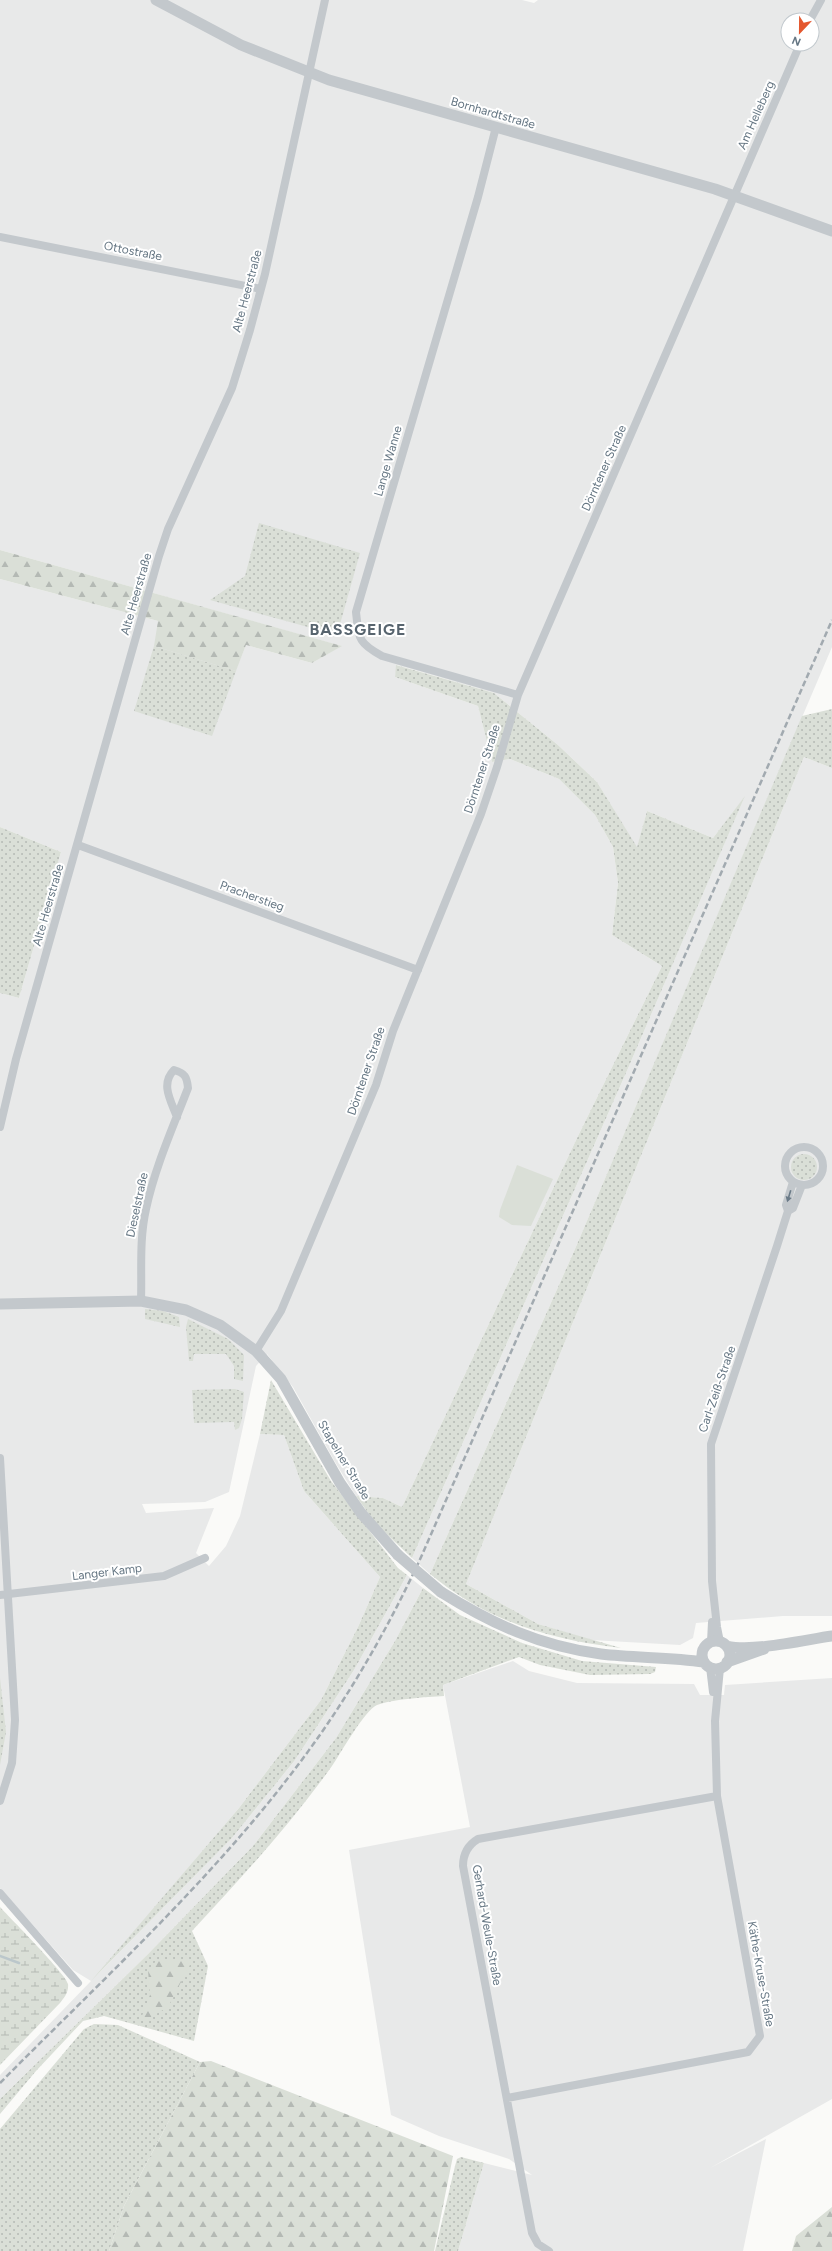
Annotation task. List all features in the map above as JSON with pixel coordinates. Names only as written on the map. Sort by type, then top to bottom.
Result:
[{"type":"street","name":"Bornhardtstraße","points":[[156,0],[240,45],[309,73],[378,95],[496,127],[735,196],[832,231]]},
{"type":"street","name":"Alte Heerstraße","points":[[0,1127],[16,1059],[159,556],[168,529],[232,388],[261,289],[325,0]]},
{"type":"street","points":[[815,12],[822,0]]},
{"type":"street","name":"Am Helleberg","points":[[735,196],[797,52]]},
{"type":"street","name":"Lange Wanne","points":[[496,127],[478,197],[356,612],[359,633],[365,647],[382,656],[518,695]]},
{"type":"street","name":"Dörntener Straße","points":[[256,1350],[281,1311],[292,1287],[376,1085],[391,1035],[481,814],[497,767],[518,695],[735,196]]},
{"type":"street","name":"Ottostraße","points":[[0,237],[261,289]]},
{"type":"street","name":"Pracherstieg","points":[[78,845],[418,970]]},
{"type":"street","name":"Dieselstraße","points":[[141,1301],[141,1244],[146,1210],[156,1169],[177,1117],[188,1088],[188,1078],[182,1072],[174,1070],[168,1076],[166,1085],[177,1117]]},
{"type":"street","points":[[797,1149],[812,1150],[821,1159],[822,1172],[815,1182],[802,1185],[793,1182],[786,1171],[788,1156],[797,1149]]},
{"type":"street","name":"Carl-Zeiß-Straße","points":[[720,1643],[714,1605],[711,1527],[712,1437],[788,1211],[786,1205],[793,1182]]},
{"type":"street","name":"Carl-Zeiß-Straße","points":[[788,1211],[794,1208],[802,1185]]},
{"type":"street","name":"Stapelner Straße","points":[[0,1304],[141,1301],[186,1310],[220,1325],[256,1350],[281,1379],[340,1483],[361,1514],[398,1556],[441,1592],[501,1626],[534,1639],[601,1654],[631,1657],[668,1657],[715,1664],[773,1645]]},
{"type":"street","points":[[0,1458],[9,1594],[14,1741],[8,1781],[0,1801]]},
{"type":"street","name":"Langer Kamp","points":[[0,1595],[164,1576],[205,1558]]},
{"type":"street","name":"Stapelner Straße","points":[[720,1643],[739,1648],[773,1645],[832,1636]]},
{"type":"street","points":[[715,1664],[730,1654],[720,1643],[703,1650],[715,1664],[718,1796]]},
{"type":"street","name":"Stapelner Straße","points":[[668,1657],[703,1650]]},
{"type":"street","name":"Gerhard-Weule-Straße","points":[[550,2251],[538,2244],[532,2233],[463,1866],[463,1859],[467,1849],[478,1840],[718,1796]]},
{"type":"street","name":"Käthe-Kruse-Straße","points":[[507,2098],[748,2052],[760,2036],[718,1796]]},
{"type":"street","points":[[0,1893],[78,1983]]},
{"type":"shaded area","points":[[0,0],[522,0],[534,3],[538,0],[832,0],[832,647],[575,1249],[430,1574],[412,1558],[626,1073],[744,798],[713,838],[647,811],[637,848],[597,782],[558,745],[494,693],[397,665],[395,677],[478,706],[492,762],[510,759],[559,779],[595,815],[613,847],[618,883],[612,935],[662,966],[578,1136],[402,1507],[383,1498],[356,1496],[293,1387],[267,1354],[256,1366],[229,1492],[205,1502],[142,1504],[146,1513],[214,1508],[196,1553],[209,1566],[226,1546],[240,1516],[260,1434],[284,1435],[304,1491],[380,1577],[358,1627],[321,1700],[239,1808],[96,1976],[232,1838],[295,1760],[354,1670],[407,1575],[423,1588],[395,1641],[336,1738],[253,1846],[148,1954],[0,2099],[0,2075],[91,1981],[73,1970],[0,1888],[0,993],[19,998],[61,852],[0,827],[0,579],[158,621],[236,670],[246,645],[312,663],[341,646],[0,550]]},
{"type":"shaded area","points":[[804,757],[832,768],[832,1616],[783,1616],[696,1623],[693,1638],[680,1645],[591,1640],[538,1624],[466,1584]]},
{"type":"shaded area","points":[[513,1661],[529,1671],[577,1683],[694,1684],[700,1695],[724,1695],[725,1685],[832,1678],[832,2099],[710,2168],[766,2139],[743,2251],[458,2251],[484,2163],[532,2175],[509,2159],[439,2136],[391,2115],[349,1850],[470,1827],[443,1685]]},
{"type":"green space","points":[[259,523],[360,553],[337,635],[210,600],[245,576]]},
{"type":"green space","points":[[0,550],[342,646],[312,663],[246,645],[236,671],[154,646],[158,621],[0,579]]},
{"type":"green space","points":[[154,646],[236,671],[212,736],[134,711]]},
{"type":"green space","points":[[396,665],[494,693],[558,745],[597,782],[637,847],[647,811],[713,838],[745,796],[626,1073],[412,1558],[376,1524],[356,1496],[383,1498],[402,1507],[578,1136],[662,966],[612,935],[618,883],[613,847],[595,815],[559,779],[510,759],[492,762],[478,706],[395,677]]},
{"type":"green space","points":[[832,709],[832,768],[804,757],[466,1584],[538,1624],[621,1648],[569,1640],[520,1626],[474,1604],[430,1574],[575,1249],[802,716]]},
{"type":"green space","points":[[0,827],[61,852],[19,998],[0,993]]},
{"type":"green space","points":[[804,1154],[814,1157],[817,1167],[814,1177],[804,1180],[794,1177],[791,1167],[794,1157]]},
{"type":"green space","points":[[517,1165],[553,1179],[531,1226],[512,1225],[499,1217],[500,1210]]},
{"type":"green space","points":[[145,1309],[163,1311],[179,1317],[180,1327],[145,1319]]},
{"type":"green space","points":[[188,1319],[228,1339],[244,1355],[243,1381],[234,1379],[234,1366],[226,1354],[194,1354],[193,1361],[189,1361],[186,1327]]},
{"type":"green space","points":[[271,1380],[331,1481],[398,1568],[407,1575],[354,1670],[295,1760],[232,1838],[91,1981],[239,1808],[321,1700],[358,1627],[380,1577],[304,1491],[284,1435],[260,1434]]},
{"type":"green space","points":[[235,1389],[244,1392],[242,1419],[239,1428],[235,1430],[234,1422],[194,1423],[192,1390]]},
{"type":"green space","points":[[423,1588],[460,1615],[522,1643],[582,1661],[656,1667],[655,1672],[650,1674],[590,1675],[540,1665],[519,1657],[443,1685],[444,1696],[400,1700],[377,1705],[359,1724],[332,1766],[282,1830],[192,1931],[208,1966],[194,2041],[104,2016],[83,2021],[36,2071],[0,2114],[0,2099],[148,1954],[253,1846],[336,1738],[395,1641]]},
{"type":"green space","points":[[0,1678],[6,1732],[0,1765]]},
{"type":"green space","points":[[0,1907],[58,1969],[68,1984],[68,1990],[60,2003],[0,2065]]},
{"type":"green space","points":[[193,1959],[168,2007],[144,2021],[142,2016],[150,1995],[148,1970],[157,1960]]},
{"type":"green space","points":[[94,2024],[118,2025],[200,2062],[124,2206],[109,2251],[0,2251],[0,2129],[84,2029]]},
{"type":"green space","points":[[211,2061],[453,2156],[434,2251],[109,2251],[124,2206],[200,2062]]},
{"type":"green space","points":[[461,2157],[484,2163],[458,2251],[435,2251],[455,2166],[457,2159]]},
{"type":"green space","points":[[832,2207],[832,2251],[792,2251],[796,2236]]},
{"type":"waterway","points":[[0,1956],[19,1963]]},
{"type":"railway","points":[[0,2083],[166,1917],[245,1831],[282,1786],[317,1739],[361,1672],[399,1602],[422,1555],[832,620]]},
{"type":"district","name":"BASSGEIGE","points":[[358,629]]}]
